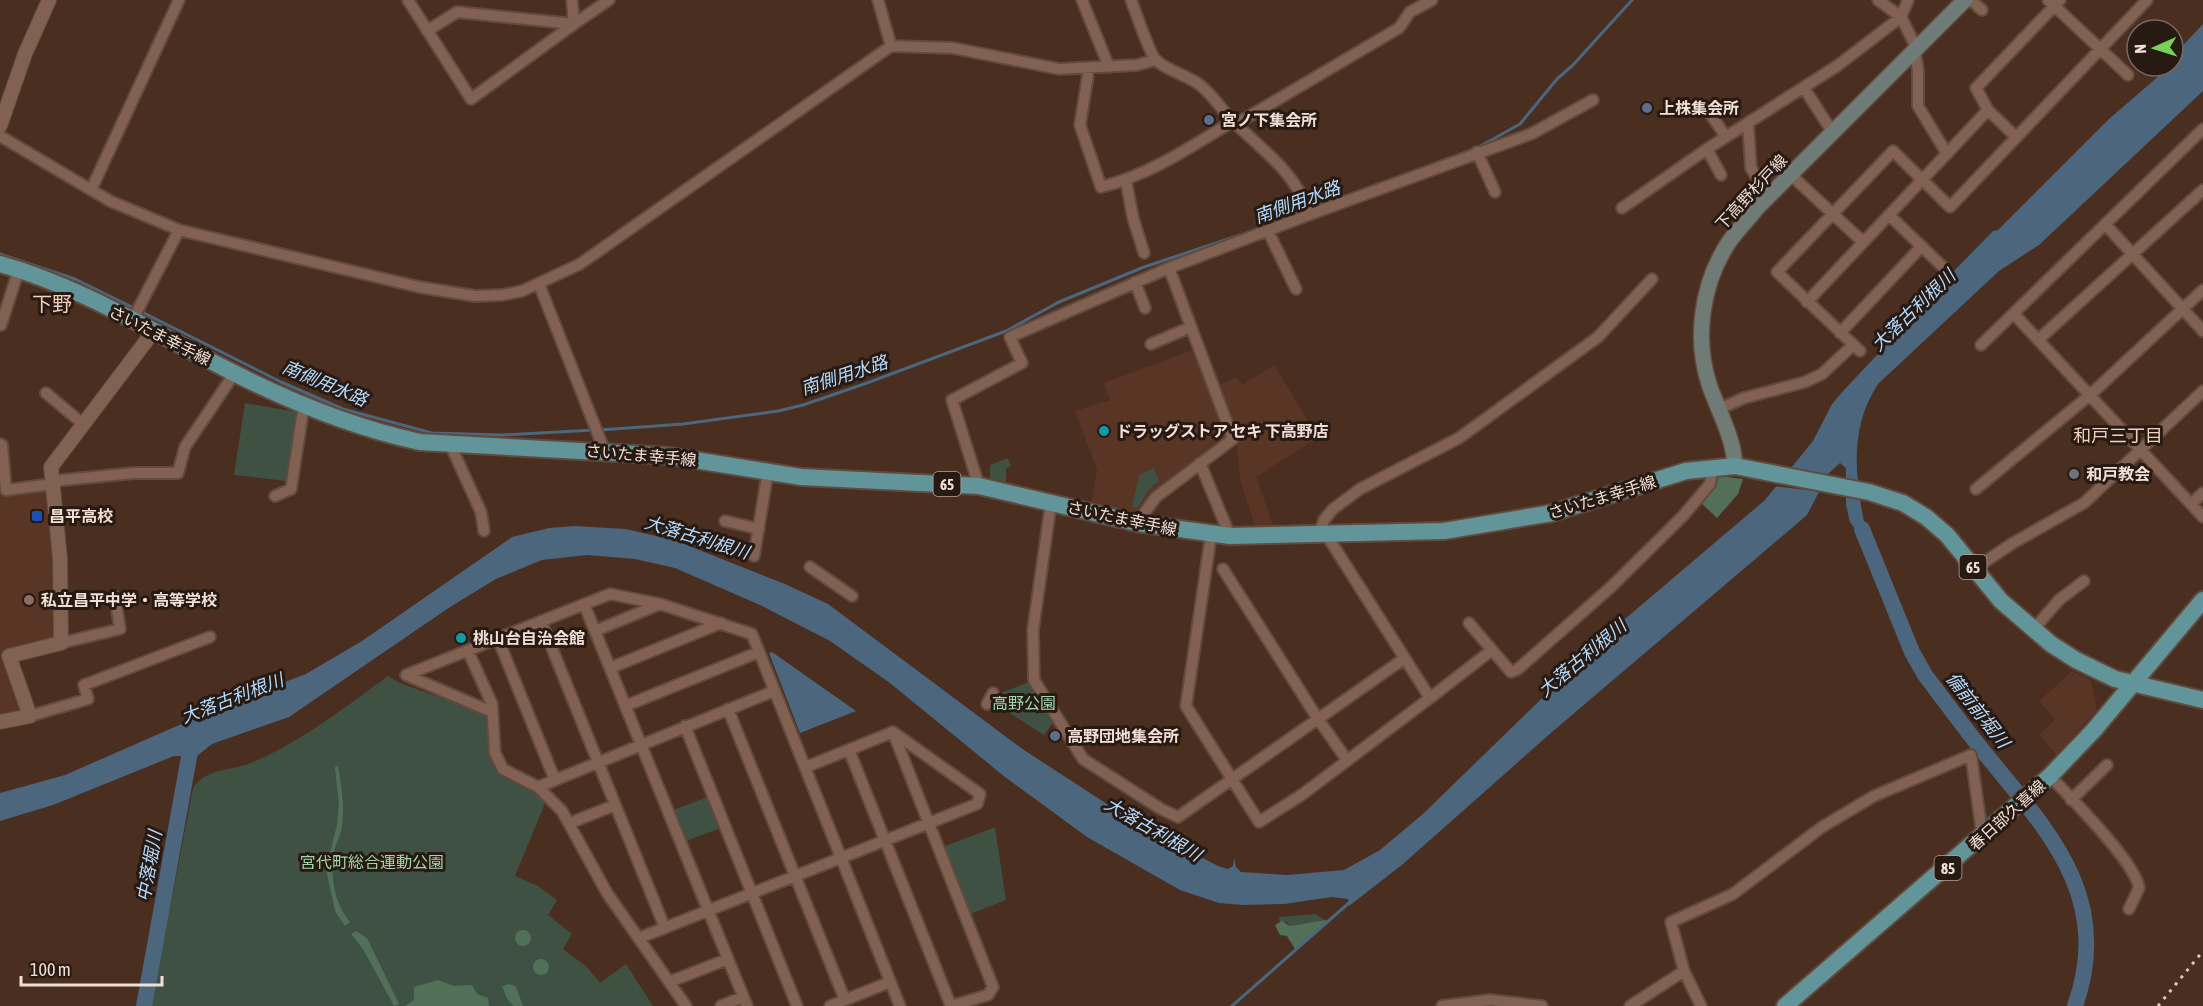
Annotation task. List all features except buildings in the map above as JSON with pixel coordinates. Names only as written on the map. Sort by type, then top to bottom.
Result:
[{"type":"main road","name":"下高野杉戸線","points":[[1735,466],[1733,451],[1709,384],[1702,346],[1702,311],[1711,279],[1727,245],[1769,196],[1965,0]]},
{"type":"main road","name":"さいたま幸手線","points":[[0,264],[19,269],[86,297],[234,374],[304,404],[398,437],[450,444],[670,456],[801,477],[979,486],[1137,523],[1230,536],[1444,531],[1552,513],[1686,471],[1713,466],[1735,466],[1869,492],[1903,503],[1926,517],[1947,535],[2013,614],[2076,660],[2104,674],[2132,684],[2203,700]]},
{"type":"main road","name":"春日部久喜線","points":[[1785,1006],[2033,793],[2085,740],[2203,600]]},
{"type":"street","points":[[0,126],[25,54],[49,0]]},
{"type":"street","points":[[91,190],[179,0]]},
{"type":"street","points":[[408,0],[471,99],[609,0]]},
{"type":"street","points":[[572,0],[574,24]]},
{"type":"street","points":[[878,0],[891,46]]},
{"type":"street","points":[[1082,0],[1109,67]]},
{"type":"street","points":[[1131,0],[1155,60],[1198,84],[1214,98],[1235,123],[1285,169],[1303,196],[1311,214]]},
{"type":"street","points":[[1089,68],[1080,125],[1101,187],[1126,181],[1182,153],[1399,28],[1410,12],[1432,0]]},
{"type":"street","points":[[1878,0],[1901,16],[1916,50],[1918,106],[1947,154]]},
{"type":"street","points":[[1622,208],[1707,149],[1804,88],[1901,16],[1908,0]]},
{"type":"street","points":[[1971,0],[1982,10]]},
{"type":"street","points":[[1719,409],[1744,398],[1806,382],[1822,374],[1857,348],[1777,272],[1893,152],[1950,207],[2147,0]]},
{"type":"street","points":[[2016,137],[1988,110],[1976,88],[2054,2],[2125,72]]},
{"type":"street","points":[[427,31],[457,12],[574,24]]},
{"type":"street","points":[[0,136],[120,206],[179,230],[356,274],[447,293],[475,296],[502,295],[539,284],[590,258],[891,46],[953,48],[1059,69],[1137,65],[1155,60]]},
{"type":"street","points":[[1804,88],[1833,133]]},
{"type":"street","points":[[979,486],[952,400],[1022,363],[1010,337],[1169,268],[1477,152],[1531,134],[1593,100]]},
{"type":"street","points":[[1707,109],[1726,137]]},
{"type":"street","points":[[1807,302],[1988,110]]},
{"type":"street","points":[[1748,123],[1751,168],[1769,196]]},
{"type":"street","points":[[1981,345],[2203,129]]},
{"type":"street","points":[[1707,149],[1720,175]]},
{"type":"street","points":[[1477,152],[1495,192]]},
{"type":"street","points":[[1791,175],[1863,242]]},
{"type":"street","points":[[1126,181],[1133,218],[1144,253]]},
{"type":"street","points":[[2038,340],[2203,190]]},
{"type":"street","points":[[1889,215],[1944,268]]},
{"type":"street","points":[[2105,224],[2203,331]]},
{"type":"street","points":[[132,321],[179,230]]},
{"type":"street","points":[[1268,231],[1296,289]]},
{"type":"street","points":[[1840,333],[1921,247]]},
{"type":"street","points":[[1137,523],[1156,497],[1233,439],[1169,268]]},
{"type":"street","points":[[1,325],[19,269]]},
{"type":"street","points":[[1430,698],[1323,534],[1324,520],[1333,509],[1360,489],[1459,438],[1598,337],[1652,279]]},
{"type":"street","points":[[1136,282],[1145,308]]},
{"type":"street","points":[[539,284],[605,452]]},
{"type":"street","points":[[1976,489],[2090,395],[2203,290]]},
{"type":"street","points":[[2014,314],[2203,517]]},
{"type":"street","points":[[1151,344],[1191,327]]},
{"type":"street","points":[[61,642],[60,559],[51,467],[153,332]]},
{"type":"street","points":[[0,444],[2,445],[6,490],[134,473],[178,473],[185,447],[234,374]]},
{"type":"street","points":[[1974,569],[2013,543],[2075,510],[2203,391]]},
{"type":"street","points":[[46,393],[83,424]]},
{"type":"street","points":[[275,496],[291,489],[304,404]]},
{"type":"street","points":[[450,444],[481,512],[483,531]]},
{"type":"street","points":[[1200,463],[1230,536]]},
{"type":"street","points":[[1469,622],[1511,672],[1518,669],[1611,587],[1683,516],[1710,484],[1713,466]]},
{"type":"street","points":[[754,556],[768,470]]},
{"type":"street","points":[[2191,504],[2203,493]]},
{"type":"street","points":[[1051,504],[1033,630],[1034,680],[1083,759],[1161,809],[1178,817],[1405,658]]},
{"type":"street","points":[[725,521],[759,529]]},
{"type":"street","points":[[1211,535],[1186,706],[1259,822],[1303,794],[1492,650]]},
{"type":"street","points":[[810,567],[852,596]]},
{"type":"street","points":[[1223,568],[1318,719],[1347,760]]},
{"type":"street","points":[[2033,630],[2059,600],[2084,581]]},
{"type":"street","points":[[492,712],[406,675],[610,594],[660,604],[752,634],[900,1006]]},
{"type":"street","points":[[30,716],[9,656],[27,649],[120,629],[115,597]]},
{"type":"street","points":[[584,604],[745,1002],[721,1006]]},
{"type":"street","points":[[595,631],[660,604]]},
{"type":"street","points":[[541,621],[664,928]]},
{"type":"street","points":[[610,668],[721,623]]},
{"type":"street","points":[[0,722],[88,699],[84,685],[210,637]]},
{"type":"street","points":[[498,639],[555,780]]},
{"type":"street","points":[[468,651],[492,704],[495,753],[503,769],[538,787],[562,811],[606,893],[686,1006]]},
{"type":"street","points":[[625,706],[759,652]]},
{"type":"street","points":[[538,787],[774,691]]},
{"type":"street","points":[[987,704],[993,693]]},
{"type":"street","points":[[728,709],[845,1000]]},
{"type":"street","points":[[685,726],[797,1006]]},
{"type":"street","points":[[806,767],[893,732]]},
{"type":"street","points":[[849,750],[951,1006],[988,995],[993,987],[893,732]]},
{"type":"street","points":[[639,938],[977,804],[980,794],[893,732]]},
{"type":"street","points":[[1701,1006],[1684,971],[1671,922],[1733,894],[1822,826],[1874,796],[1971,755],[1981,826],[1985,835]]},
{"type":"street","points":[[2071,800],[2107,765]]},
{"type":"street","points":[[2050,776],[2112,844],[2135,876],[2139,888],[2129,909]]},
{"type":"street","points":[[570,823],[615,805]]},
{"type":"street","points":[[669,982],[728,959]]},
{"type":"street","points":[[1630,1006],[1684,971]]},
{"type":"street","points":[[830,1006],[890,982]]},
{"type":"street","points":[[1442,1006],[1490,1000],[1542,1006]]},
{"type":"shaded area","points":[[1195,349],[1212,388],[1237,377],[1242,385],[1274,365],[1318,437],[1256,477],[1274,527],[1255,527],[1240,479],[1236,438],[1141,514],[1091,503],[1097,470],[1075,411],[1110,400],[1104,383]]},
{"type":"shaded area","name":"私立昌平中学・高等学校","points":[[0,446],[5,492],[52,486],[59,641],[6,656],[26,713],[0,719]]},
{"type":"shaded area","points":[[2072,671],[2091,680],[2097,710],[2056,755],[2039,734],[2055,720],[2039,701]]},
{"type":"green space","points":[[245,403],[297,412],[286,481],[234,475]]},
{"type":"green space","points":[[1008,458],[1011,466],[1006,469],[1006,482],[990,478],[990,465]]},
{"type":"green space","points":[[1154,468],[1159,481],[1149,489],[1137,509],[1132,507],[1139,475]]},
{"type":"green space","points":[[1719,476],[1743,479],[1738,494],[1717,518],[1701,503]]},
{"type":"green space","name":"宮代町総合運動公園","points":[[388,676],[400,683],[488,715],[499,771],[542,795],[544,806],[515,876],[538,886],[557,900],[548,915],[572,934],[563,949],[587,967],[600,983],[626,964],[653,1006],[151,1006],[193,788],[212,773],[251,763],[287,745],[322,724]]},
{"type":"green space","name":"高野公園","points":[[1029,682],[1054,721],[1044,735],[991,701],[993,696]]},
{"type":"green space","points":[[338,766],[343,818],[341,833],[334,852],[333,880],[340,907],[350,922],[345,926],[335,911],[326,869],[337,825],[339,804],[335,767]]},
{"type":"green space","points":[[711,796],[723,827],[686,841],[673,810]]},
{"type":"green space","points":[[995,827],[1006,900],[970,914],[943,847]]},
{"type":"green space","points":[[1315,914],[1325,920],[1290,926],[1287,922],[1280,922],[1279,917]]},
{"type":"green space","points":[[1282,921],[1290,926],[1327,921],[1295,949],[1287,936],[1280,935],[1275,925]]},
{"type":"green space","points":[[523,930],[531,938],[523,946],[515,938]]},
{"type":"green space","points":[[356,931],[367,938],[399,1004],[394,1006],[363,949],[351,934]]},
{"type":"green space","points":[[541,959],[549,967],[541,975],[533,967]]},
{"type":"green space","points":[[438,980],[454,986],[472,985],[477,994],[488,998],[489,1006],[405,1006],[414,1000],[414,987]]},
{"type":"green space","points":[[510,984],[516,987],[523,1006],[514,1006],[507,999],[502,986]]},
{"type":"water","points":[[2203,24],[2203,91],[2039,245],[1999,271],[1878,384],[1867,404],[1857,444],[1858,486],[1870,551],[1850,522],[1846,505],[1846,468],[1840,463],[1829,473],[1807,515],[1552,732],[1403,864],[1349,906],[1348,899],[1332,897],[1284,904],[1219,903],[1180,890],[1087,837],[1005,777],[890,683],[830,641],[760,605],[675,568],[635,559],[587,555],[542,560],[496,579],[450,607],[289,717],[212,744],[197,756],[174,756],[53,805],[0,821],[0,793],[65,775],[234,701],[306,674],[362,641],[512,537],[549,528],[575,526],[625,529],[674,540],[785,584],[828,604],[1021,748],[1136,823],[1218,866],[1228,869],[1233,866],[1234,858],[1236,867],[1241,872],[1287,875],[1344,870],[1380,850],[1424,813],[1612,630],[1765,500],[1813,441],[1832,404],[1942,286],[1947,285],[1950,275],[1993,231],[1998,230],[2109,119],[2157,78],[2185,78],[2185,43]]},
{"type":"water","points":[[772,652],[856,711],[800,733],[769,653]]},
{"type":"pier","points":[[1787,470],[1830,478],[1822,492],[1773,486]]},
{"type":"waterway","name":"南側用水路","points":[[1431,165],[1477,148],[1520,124],[1557,79],[1573,65],[1632,0]]},
{"type":"waterway","name":"南側用水路","points":[[600,430],[683,424],[778,411],[803,405],[1006,331],[1059,302],[1144,267],[1240,235]]},
{"type":"waterway","name":"南側用水路","points":[[0,254],[75,279],[134,308]]},
{"type":"waterway","name":"南側用水路","points":[[140,311],[281,382],[343,409],[432,433],[503,435],[594,430]]},
{"type":"waterway","name":"備前前堀川","points":[[1862,529],[1912,652],[1925,675],[2029,808],[2067,866],[2080,898],[2086,931],[2085,967],[2075,1006]]},
{"type":"waterway","name":"中落堀川","points":[[144,1006],[193,735]]},
{"type":"waterway","points":[[1232,1006],[1350,902]]},
{"type":"railway","points":[[2158,1006],[2203,951]]},
{"type":"place","name":"上株集会所","points":[[1647,108]]},
{"type":"place","name":"宮ノ下集会所","points":[[1209,120]]},
{"type":"place","name":"ドラッグストア セキ 下高野店","points":[[1104,431]]},
{"type":"place","name":"和戸教会","points":[[2074,474]]},
{"type":"place","name":"昌平高校","points":[[37,516]]},
{"type":"place","name":"私立昌平中学・高等学校","points":[[29,600]]},
{"type":"place","name":"桃山台自治会館","points":[[461,638]]},
{"type":"place","name":"高野団地集会所","points":[[1055,736]]},
{"type":"district","name":"下野","points":[[52,303]]},
{"type":"district","name":"和戸三丁目","points":[[2118,435]]},
{"type":"water label","name":"大落古利根川","points":[[1913,310]]},
{"type":"water label","name":"大落古利根川","points":[[697,537]]},
{"type":"water label","name":"大落古利根川","points":[[1582,658]]},
{"type":"water label","name":"大落古利根川","points":[[232,698]]},
{"type":"water label","name":"大落古利根川","points":[[1153,829]]}]
